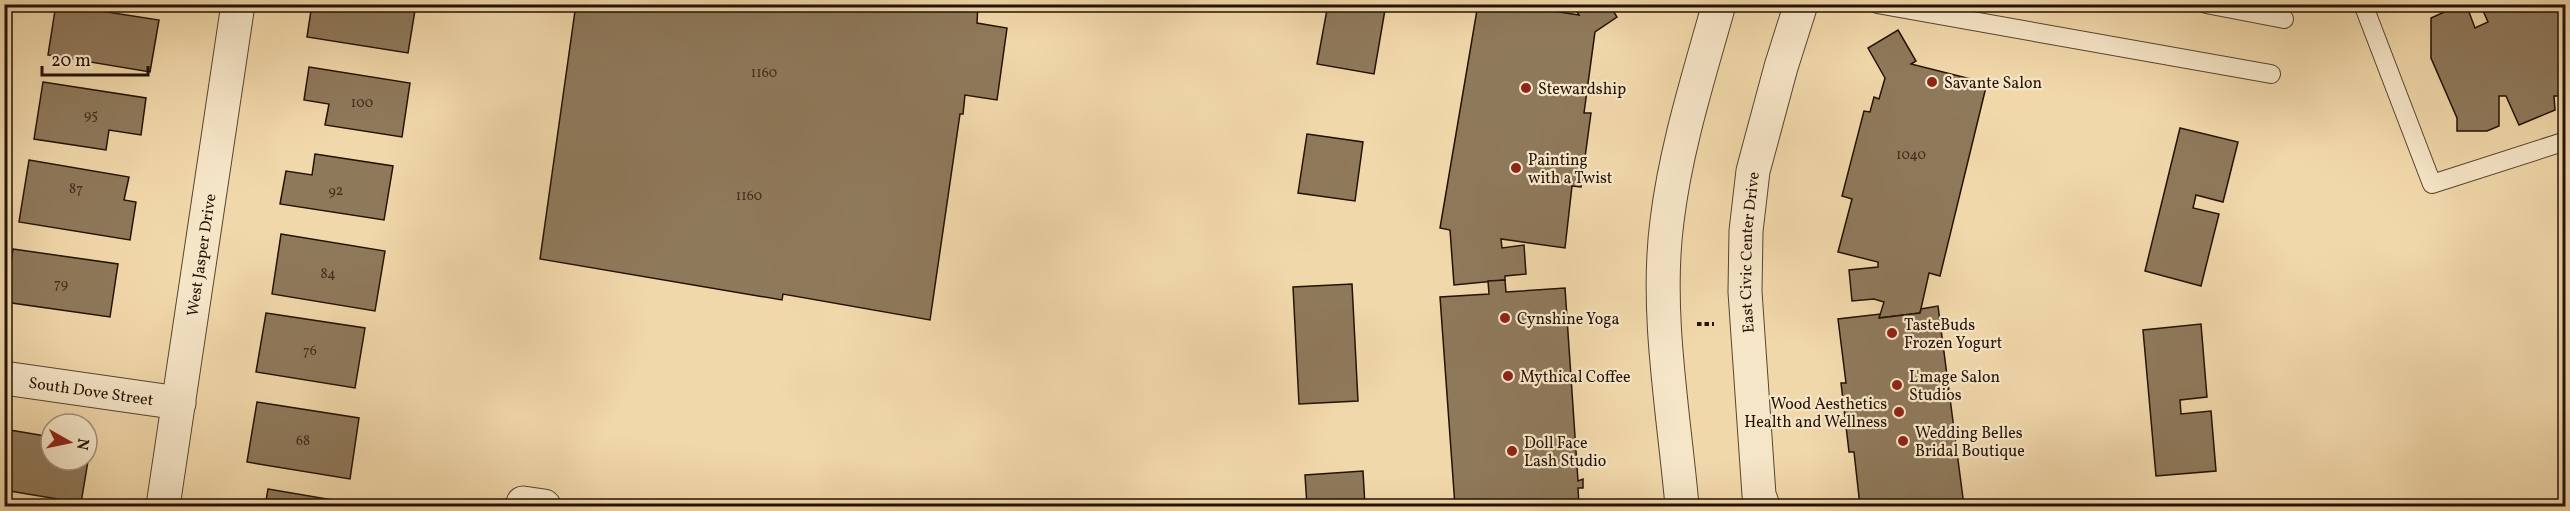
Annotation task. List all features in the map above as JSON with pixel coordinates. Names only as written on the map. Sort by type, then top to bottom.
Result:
[{"type":"street","name":"West Jasper Drive","points":[[163,507],[237,4]]},
{"type":"street","points":[[1682,507],[1663,296],[1666,222],[1677,158],[1719,4]]},
{"type":"street","name":"East Civic Center Drive","points":[[1763,507],[1759,495],[1745,292],[1746,231],[1753,171],[1781,67],[1801,4]]},
{"type":"street","name":"South Dove Street","points":[[4,378],[179,403]]},
{"type":"street","points":[[522,507],[522,503],[544,507]]},
{"type":"lane","points":[[1877,4],[2271,74]]},
{"type":"lane","points":[[2206,4],[2284,19]]},
{"type":"lane","points":[[2363,4],[2432,184],[2565,141]]},
{"type":"path","points":[[1695,324],[1716,324]]},
{"type":"building","points":[[56,4],[159,20],[150,72],[48,55]]},
{"type":"building","points":[[312,4],[416,4],[408,53],[307,37]]},
{"type":"building","points":[[576,4],[978,4],[977,23],[1007,28],[997,100],[965,95],[963,114],[960,114],[930,320],[783,294],[782,300],[540,259]]},
{"type":"building","points":[[1328,4],[1386,4],[1374,74],[1317,64]]},
{"type":"building","points":[[1478,4],[1508,4],[1579,15],[1576,10],[1584,4],[1609,4],[1617,17],[1595,32],[1584,113],[1591,113],[1581,187],[1572,186],[1565,248],[1501,239],[1502,248],[1524,245],[1526,274],[1505,276],[1505,280],[1454,285],[1450,230],[1440,228]]},
{"type":"building","points":[[2466,4],[2475,28],[2488,22],[2480,4],[2566,4],[2566,96],[2554,96],[2555,110],[2519,125],[2506,96],[2499,96],[2499,126],[2487,131],[2457,131],[2457,118],[2431,58],[2431,18]]},
{"type":"building","points":[[1898,30],[1916,61],[1911,64],[1987,83],[1940,276],[1929,273],[1920,313],[1879,318],[1884,302],[1874,299],[1852,301],[1849,270],[1878,267],[1878,262],[1838,252],[1852,199],[1842,196],[1864,111],[1870,112],[1874,97],[1879,99],[1885,78],[1868,48]]},
{"type":"building","points":[[309,67],[410,83],[402,137],[325,125],[329,104],[304,100]]},
{"type":"building","points":[[43,82],[146,98],[141,135],[109,130],[106,150],[34,139]]},
{"type":"building","points":[[2180,128],[2238,142],[2223,202],[2196,195],[2193,208],[2219,214],[2201,286],[2145,271]]},
{"type":"building","points":[[1307,134],[1363,142],[1355,201],[1298,193]]},
{"type":"building","points":[[315,154],[393,166],[384,220],[280,204],[286,171],[312,175]]},
{"type":"building","points":[[29,160],[129,177],[124,200],[136,202],[130,240],[19,222]]},
{"type":"building","points":[[281,234],[385,251],[375,311],[272,294]]},
{"type":"building","points":[[13,249],[118,264],[110,317],[5,302]]},
{"type":"building","points":[[1505,280],[1506,292],[1565,288],[1578,481],[1583,479],[1583,488],[1578,488],[1579,506],[1455,506],[1440,297],[1489,294],[1488,281]]},
{"type":"building","points":[[1352,284],[1358,401],[1299,404],[1293,287]]},
{"type":"building","points":[[1938,306],[1964,506],[1860,506],[1854,452],[1849,452],[1841,383],[1846,383],[1838,319],[1880,314],[1879,318],[1920,313],[1921,309]]},
{"type":"building","points":[[266,313],[365,328],[355,388],[256,372]]},
{"type":"building","points":[[2201,324],[2207,397],[2180,400],[2181,414],[2211,411],[2216,471],[2156,476],[2143,330]]},
{"type":"building","points":[[257,402],[359,418],[350,479],[247,462]]},
{"type":"building","points":[[4,429],[39,435],[39,472],[86,472],[81,503],[4,490]]},
{"type":"building","points":[[1363,471],[1365,506],[1307,506],[1305,475]]},
{"type":"building","points":[[268,489],[345,502],[344,506],[265,506]]},
{"type":"place","name":"Savante Salon","points":[[1932,82]]},
{"type":"place","name":"Stewardship","points":[[1526,88]]},
{"type":"place","name":"Painting with a Twist","points":[[1516,168]]},
{"type":"place","name":"Cynshine Yoga","points":[[1505,318]]},
{"type":"place","name":"TasteBuds Frozen Yogurt","points":[[1892,333]]},
{"type":"place","name":"Mythical Coffee","points":[[1508,376]]},
{"type":"place","name":"L'mage Salon Studios","points":[[1897,385]]},
{"type":"place","name":"Wood Aesthetics Health and Wellness","points":[[1899,412]]},
{"type":"place","name":"Wedding Belles Bridal Boutique","points":[[1903,441]]},
{"type":"place","name":"Doll Face Lash Studio","points":[[1512,451]]}]
